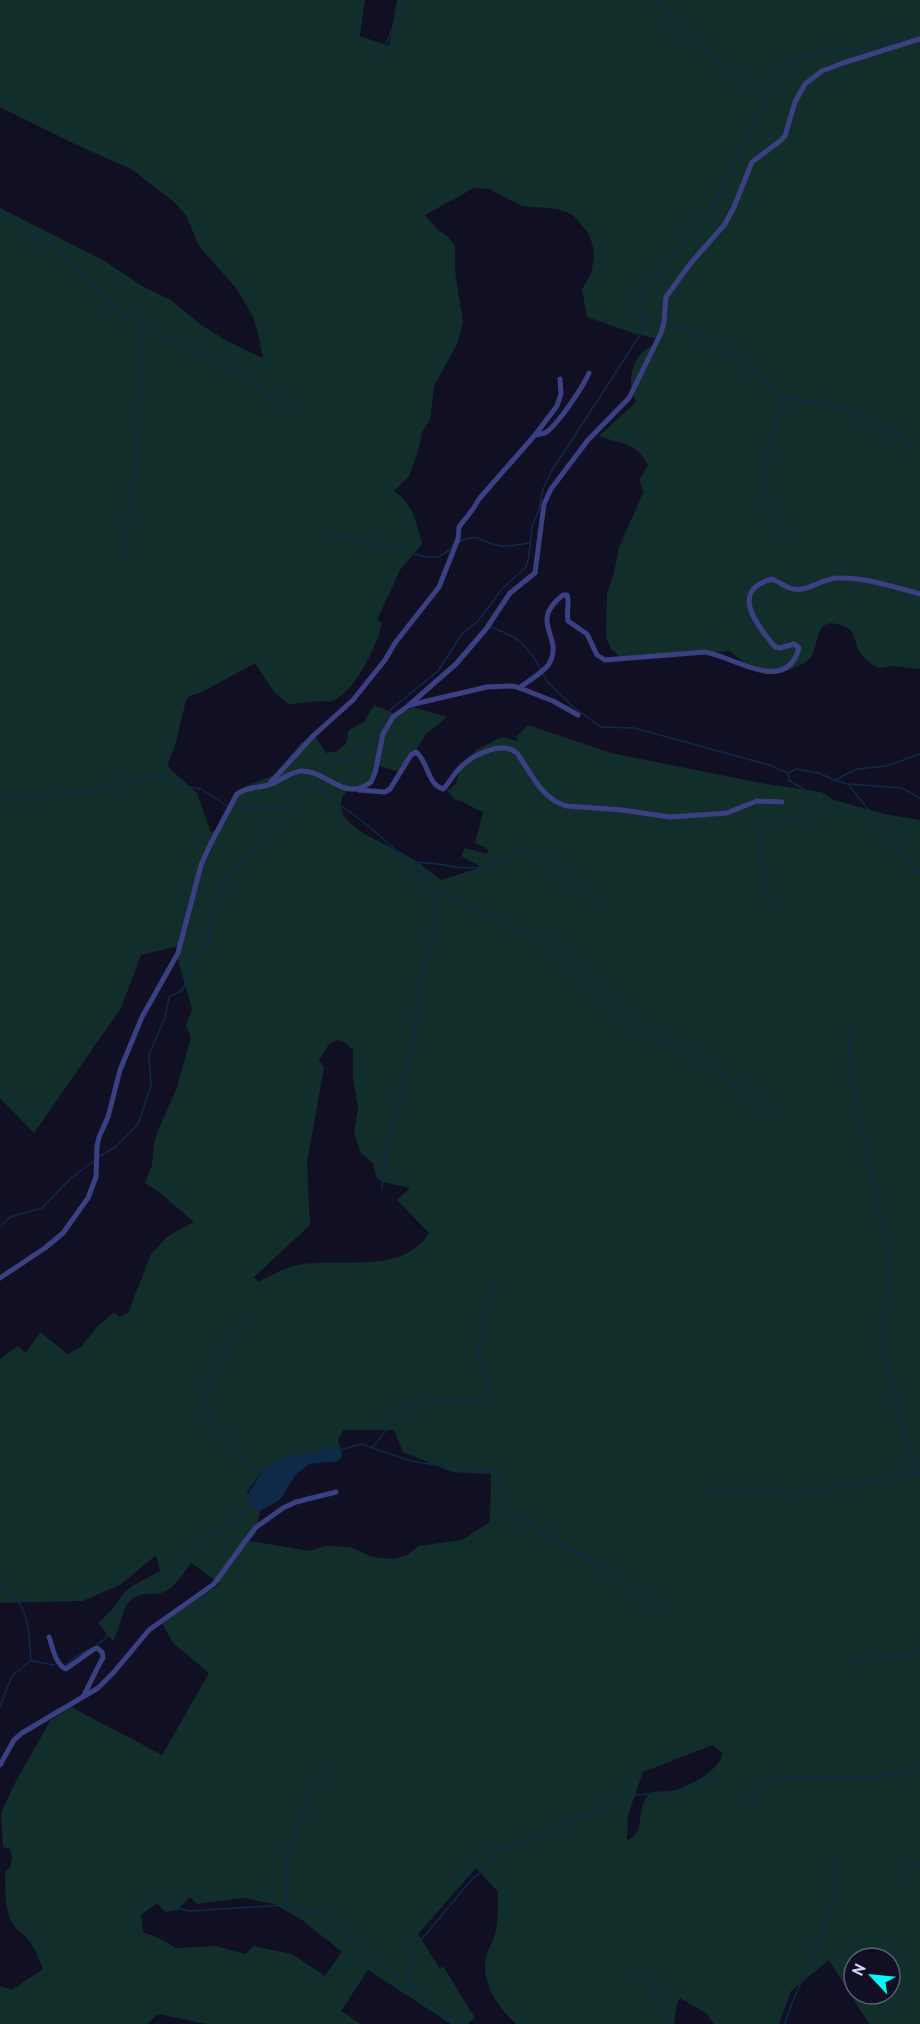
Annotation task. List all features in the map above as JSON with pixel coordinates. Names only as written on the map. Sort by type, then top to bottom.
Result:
[{"type":"street","points":[[354,790],[371,782],[386,727],[393,717],[466,653],[492,621],[510,593],[536,573],[544,504],[551,489],[588,440],[629,398],[661,333],[666,297],[690,264],[725,224],[752,162],[785,135],[795,102],[805,84],[822,71],[920,39]]},
{"type":"street","points":[[535,435],[544,433],[559,418],[589,373]]},
{"type":"street","points":[[267,785],[313,736],[353,700],[439,587],[458,539],[459,527],[479,498],[535,435],[557,406],[561,394],[560,379]]},
{"type":"street","points":[[519,688],[546,668],[550,662],[552,643],[546,617],[562,595],[567,595],[569,598],[566,613],[568,621],[587,634],[597,655],[605,660],[705,652],[770,673],[790,663],[799,648],[794,644],[775,647],[753,617],[749,601],[751,593],[758,585],[772,579],[791,589],[798,590],[831,578],[847,578],[920,594]]},
{"type":"street","points":[[408,706],[487,687],[503,686],[519,688],[578,715]]},
{"type":"street","points":[[0,1278],[63,1233],[88,1198],[96,1177],[99,1137],[108,1117],[120,1070],[142,1017],[178,953],[206,854],[237,794],[247,789],[267,785],[295,772],[306,771],[344,788],[385,792],[390,789],[415,752],[420,755],[434,783],[439,789],[443,789],[466,762],[491,751],[506,748],[517,753],[547,796],[558,804],[567,806],[622,810],[670,817],[727,813],[757,801],[782,802]]},
{"type":"street","points":[[0,1765],[14,1740],[22,1733],[82,1699],[108,1679],[149,1630],[214,1584],[255,1528],[283,1508],[296,1502],[336,1492]]},
{"type":"street","points":[[49,1637],[58,1663],[66,1669],[94,1649],[97,1648],[102,1652],[103,1658],[82,1699]]},
{"type":"green space","points":[[0,0],[365,0],[360,36],[389,46],[397,0],[920,0],[920,669],[891,666],[878,668],[861,654],[849,629],[830,623],[821,629],[809,659],[794,668],[773,674],[765,674],[752,669],[730,651],[617,661],[618,655],[611,649],[606,637],[607,593],[619,547],[644,491],[639,481],[648,465],[633,448],[599,436],[636,402],[631,382],[635,362],[659,339],[636,334],[587,317],[582,289],[591,274],[594,258],[593,247],[589,234],[573,215],[558,209],[522,206],[489,189],[474,188],[425,215],[455,246],[455,270],[463,323],[457,344],[434,386],[430,420],[422,432],[409,476],[394,491],[410,508],[422,544],[400,570],[377,620],[382,623],[371,654],[350,687],[330,702],[288,704],[274,692],[255,663],[204,691],[188,697],[168,763],[169,768],[197,793],[211,833],[216,830],[242,788],[274,775],[302,742],[315,736],[326,753],[337,751],[346,744],[349,730],[364,722],[374,705],[398,715],[413,707],[447,717],[426,734],[402,773],[379,766],[372,783],[347,791],[341,805],[343,814],[356,828],[409,857],[441,880],[482,867],[461,856],[465,848],[487,854],[489,850],[475,843],[483,812],[454,799],[447,791],[456,784],[461,765],[476,750],[502,737],[518,741],[516,737],[528,725],[611,753],[761,783],[821,792],[834,800],[885,814],[920,820],[920,2024],[869,2024],[858,2006],[902,2006],[902,1946],[842,1946],[842,1981],[829,1960],[791,1991],[779,2024],[714,2024],[706,2013],[680,1998],[674,2024],[516,2024],[497,2003],[488,1985],[485,1966],[496,1930],[498,1892],[476,1868],[418,1934],[440,1969],[443,1966],[475,2018],[468,2024],[451,2024],[368,1970],[341,2011],[361,2024],[207,2024],[158,2014],[147,2024],[0,2024],[0,1986],[12,1990],[43,1969],[32,1945],[16,1929],[7,1907],[5,1871],[10,1868],[12,1858],[10,1849],[3,1847],[1,1813],[15,1783],[50,1721],[71,1707],[162,1755],[209,1673],[173,1643],[163,1625],[164,1621],[220,1584],[191,1563],[166,1591],[133,1598],[123,1613],[113,1641],[98,1623],[132,1586],[160,1571],[156,1555],[120,1585],[82,1601],[0,1603],[0,1359],[18,1346],[26,1353],[40,1332],[68,1354],[81,1347],[97,1327],[114,1312],[119,1317],[128,1313],[151,1254],[168,1236],[194,1222],[158,1191],[145,1183],[152,1165],[158,1130],[176,1090],[191,1038],[186,1025],[192,1009],[177,956],[182,945],[141,955],[121,1008],[34,1133],[0,1098],[0,208],[103,260],[142,286],[171,300],[201,325],[229,342],[263,358],[253,317],[235,287],[199,246],[186,215],[173,201],[131,169],[0,107]],"holes":[[[337,1040],[346,1043],[353,1050],[353,1077],[358,1108],[354,1134],[361,1153],[373,1163],[376,1177],[382,1182],[410,1188],[397,1200],[429,1233],[417,1246],[403,1255],[386,1260],[297,1265],[258,1282],[254,1277],[310,1225],[307,1162],[324,1068],[319,1060],[329,1044]],[[343,1430],[394,1430],[403,1452],[452,1472],[491,1474],[490,1522],[462,1540],[419,1546],[407,1555],[394,1559],[372,1557],[350,1547],[325,1546],[310,1551],[249,1541],[256,1534],[260,1511],[249,1503],[247,1492],[264,1469],[285,1458],[340,1447],[338,1440]],[[713,1745],[722,1753],[717,1765],[696,1781],[676,1790],[652,1792],[643,1805],[636,1833],[627,1840],[628,1815],[643,1772]],[[190,1897],[197,1904],[243,1898],[274,1904],[302,1920],[342,1952],[325,1976],[292,1954],[253,1946],[246,1954],[216,1946],[176,1948],[143,1932],[141,1915],[157,1903],[165,1912],[177,1910]]]},
{"type":"water","points":[[340,1447],[342,1455],[339,1461],[309,1464],[296,1474],[280,1500],[260,1511],[249,1503],[246,1497],[264,1469],[285,1458]]},
{"type":"waterway","points":[[382,54],[404,0]]},
{"type":"waterway","points":[[656,0],[681,31],[716,60],[767,96]]},
{"type":"waterway","points":[[320,774],[325,765],[337,759],[347,760],[365,749],[390,710],[438,671],[462,634],[478,621],[503,588],[526,567],[532,526],[539,510],[543,489],[551,472],[640,335],[643,327],[639,302],[644,292],[719,194],[755,119],[787,66],[796,59],[811,54],[858,50],[920,32]]},
{"type":"waterway","points":[[0,209],[68,259],[109,304],[170,341],[212,357],[295,412]]},
{"type":"waterway","points":[[642,318],[661,321]]},
{"type":"waterway","points":[[665,322],[685,329],[717,347],[786,397],[818,402],[856,414],[892,432],[913,448]]},
{"type":"waterway","points":[[122,563],[134,478],[138,429],[140,323]]},
{"type":"waterway","points":[[787,399],[770,446],[765,484],[770,508],[789,543]]},
{"type":"waterway","points":[[331,530],[351,539],[427,557],[438,557],[451,549]]},
{"type":"waterway","points":[[459,542],[478,538],[500,546],[530,543]]},
{"type":"waterway","points":[[489,626],[507,634],[526,647],[541,670]]},
{"type":"waterway","points":[[543,674],[546,680],[572,706],[601,727],[634,728],[769,765],[788,773],[789,780],[813,795],[818,805],[813,813],[798,819],[779,820],[771,823],[765,829],[761,840],[760,855],[770,900]]},
{"type":"waterway","points":[[835,780],[857,769],[886,766],[920,754]]},
{"type":"waterway","points":[[789,773],[796,769],[819,773],[847,784],[902,788],[920,798]]},
{"type":"waterway","points":[[0,798],[84,792],[160,775],[185,786],[201,789],[228,807]]},
{"type":"waterway","points":[[99,1157],[115,1147],[138,1124],[151,1086],[149,1055],[165,1017],[169,997],[183,990],[195,951],[204,947],[209,939],[210,916],[227,878],[245,862],[282,810],[295,796],[316,784],[317,778]]},
{"type":"waterway","points":[[316,784],[319,789],[366,824],[427,877],[436,891],[546,943],[585,977],[635,1027],[649,1035],[690,1049],[779,1119]]},
{"type":"waterway","points":[[848,784],[920,875]]},
{"type":"waterway","points":[[233,808],[242,806],[281,809]]},
{"type":"waterway","points":[[412,863],[477,868],[528,850],[603,903]]},
{"type":"waterway","points":[[382,1189],[386,1151],[413,1048],[419,992],[426,955],[435,930],[436,892]]},
{"type":"waterway","points":[[848,1026],[853,1086],[889,1260],[883,1347],[915,1472]]},
{"type":"waterway","points":[[0,1227],[10,1217],[42,1208],[71,1178],[95,1160]]},
{"type":"waterway","points":[[373,1447],[402,1410],[412,1405],[434,1401],[465,1401],[485,1395],[488,1384],[479,1351],[481,1334],[497,1282]]},
{"type":"waterway","points":[[242,1324],[211,1378],[205,1395],[205,1404],[209,1415],[225,1438],[262,1476]]},
{"type":"waterway","points":[[340,1450],[361,1444],[411,1461],[454,1468],[496,1471],[502,1499],[507,1508],[675,1616]]},
{"type":"waterway","points":[[701,1490],[803,1494],[915,1472],[920,1474]]},
{"type":"waterway","points":[[97,1645],[108,1634],[120,1605],[129,1594],[173,1573],[199,1541],[230,1524],[251,1505]]},
{"type":"waterway","points":[[0,1586],[10,1593],[23,1609],[28,1628],[31,1661]]},
{"type":"waterway","points":[[65,1666],[88,1650]]},
{"type":"waterway","points":[[849,1661],[899,1656],[920,1650]]},
{"type":"waterway","points":[[0,1706],[12,1676],[30,1661]]},
{"type":"waterway","points":[[32,1661],[54,1665]]},
{"type":"waterway","points":[[286,1905],[286,1856],[312,1793],[320,1785],[328,1769]]},
{"type":"waterway","points":[[749,1808],[762,1788],[776,1777],[866,1777],[920,1770]]},
{"type":"waterway","points":[[405,1981],[416,1946],[473,1878],[480,1873],[494,1853],[585,1817],[616,1801],[636,1795],[680,1791],[716,1778]]},
{"type":"waterway","points":[[785,2024],[828,1914],[835,1887],[836,1859]]},
{"type":"waterway","points":[[900,1876],[920,1862]]},
{"type":"waterway","points":[[144,1890],[166,1904],[190,1911],[286,1905],[322,1914],[365,1954],[405,1981],[443,2016],[466,2024]]},
{"type":"waterway","points":[[631,1967],[648,1978],[669,2024]]}]
